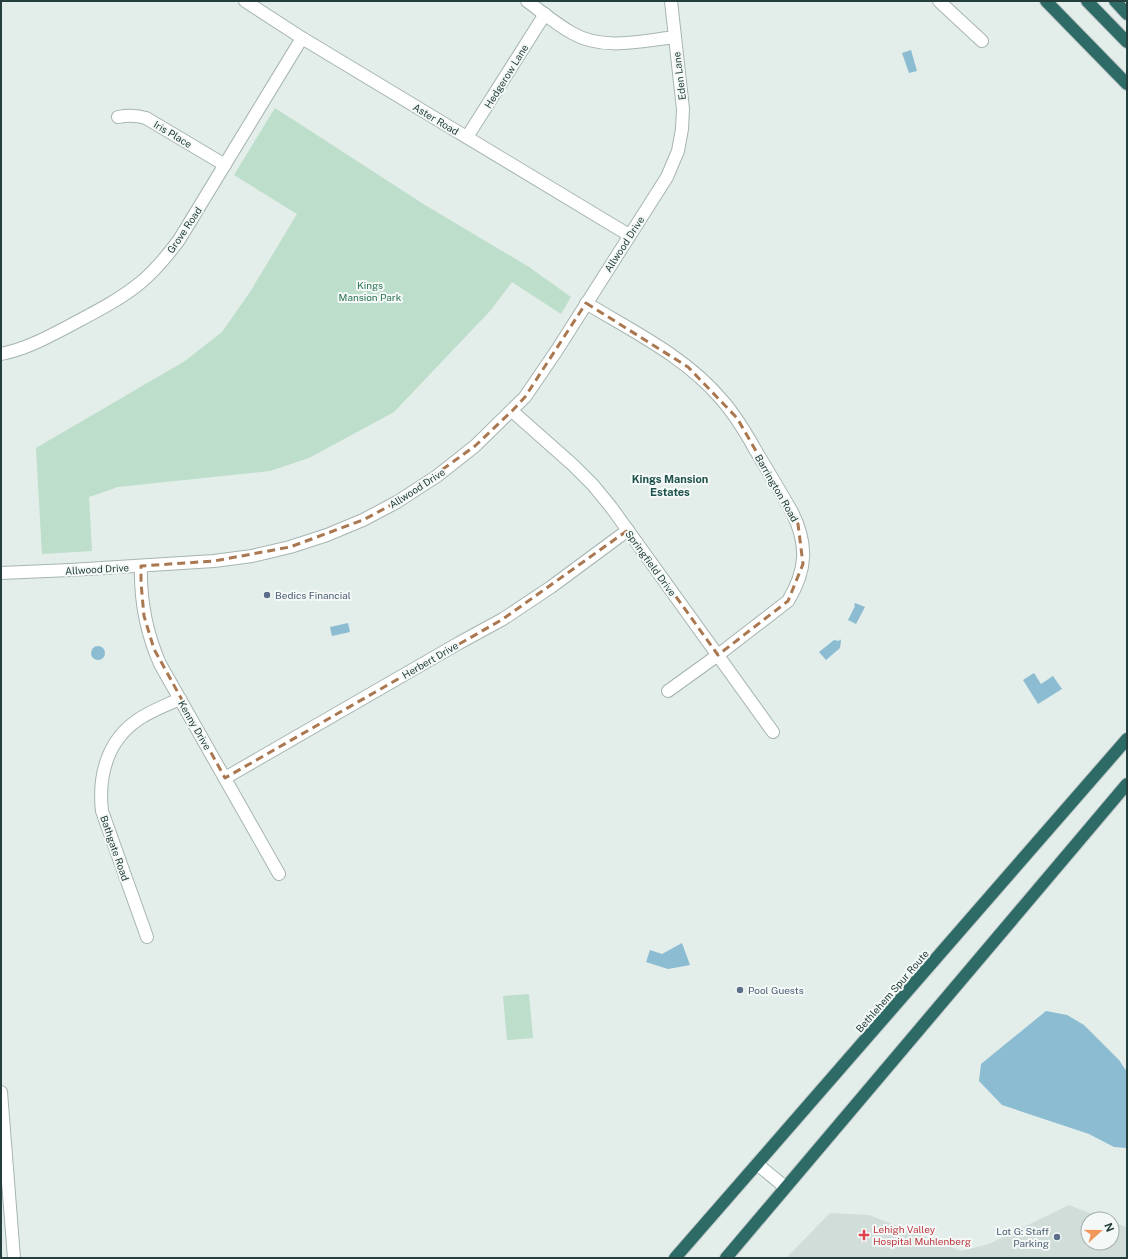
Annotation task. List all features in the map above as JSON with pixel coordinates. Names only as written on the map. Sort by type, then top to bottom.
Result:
[{"type":"highway","points":[[1046,1],[1126,83]]},
{"type":"highway","points":[[1087,1],[1127,42]]},
{"type":"highway","points":[[1114,1],[1127,14]]},
{"type":"highway","name":"Bethlehem Spur Route","points":[[675,1258],[1127,739]]},
{"type":"highway","points":[[726,1258],[1127,785]]},
{"type":"street","name":"Aster Road","points":[[245,1],[302,38],[629,235]]},
{"type":"street","points":[[527,1],[572,33],[599,43],[613,44],[675,37]]},
{"type":"street","name":"Eden Lane","points":[[671,1],[683,109],[682,129],[678,151]]},
{"type":"street","points":[[939,1],[982,41]]},
{"type":"street","name":"Hedgerow Lane","points":[[467,137],[545,14]]},
{"type":"street","name":"Grove Road","points":[[1,354],[16,351],[35,344],[108,305],[140,283],[167,256],[179,240],[302,38]]},
{"type":"street","name":"Iris Place","points":[[118,117],[136,115],[146,118],[225,165]]},
{"type":"street","name":"Allwood Drive","points":[[1,573],[141,566],[214,561],[252,556],[290,547],[335,532],[363,520],[397,502],[438,476],[475,446],[525,397],[667,177],[678,151]]},
{"type":"street","name":"Barrington Road","points":[[586,303],[669,353],[688,367],[722,400],[737,418],[798,524],[802,537],[804,550],[802,570],[795,590],[788,601],[718,655],[668,690]]},
{"type":"street","name":"Springfield Drive","points":[[512,411],[574,465],[612,507],[773,732]]},
{"type":"street","name":"Herbert Drive","points":[[225,778],[503,619],[551,587],[628,530]]},
{"type":"street","name":"Kenny Drive","points":[[141,566],[142,600],[148,633],[160,664],[279,874]]},
{"type":"street","name":"Bathgate Road","points":[[147,937],[102,811],[100,795],[101,779],[105,764],[120,736],[151,711],[180,699]]},
{"type":"street","points":[[1,1092],[14,1258]]},
{"type":"street","points":[[757,1164],[785,1187]]},
{"type":"highlighted area","points":[[586,303],[688,367],[737,418],[798,524],[803,564],[788,601],[718,655],[628,530],[503,619],[225,778],[154,649],[144,616],[141,566],[214,561],[290,547],[363,520],[397,502],[475,446],[512,411],[525,397]]},
{"type":"shaded area","name":"Lehigh Valley Hospital Muhlenberg","points":[[1069,1205],[1084,1211],[1080,1211],[1080,1251],[1120,1251],[1120,1225],[1127,1227],[1127,1258],[786,1258],[830,1213],[869,1215],[961,1251],[989,1244]]},
{"type":"green space","name":"Kings Mansion Park","points":[[275,108],[425,205],[529,267],[571,297],[561,314],[512,282],[490,311],[394,412],[309,458],[270,471],[118,487],[89,497],[92,551],[42,554],[36,448],[185,361],[222,332],[250,292],[297,214],[234,175]]},
{"type":"green space","points":[[529,994],[533,1038],[507,1040],[503,996]]},
{"type":"water","points":[[911,50],[917,71],[909,73],[902,53]]},
{"type":"water","points":[[855,603],[865,607],[856,624],[848,620]]},
{"type":"water","points":[[348,623],[350,632],[332,636],[330,627]]},
{"type":"water","points":[[840,639],[840,648],[826,660],[819,652],[834,640],[839,641]]},
{"type":"water","points":[[98,646],[103,648],[105,653],[103,658],[98,660],[93,658],[91,653],[93,648]]},
{"type":"water","points":[[1034,673],[1041,684],[1053,676],[1062,689],[1038,704],[1023,680]]},
{"type":"water","points":[[682,943],[690,965],[668,969],[646,962],[650,950],[662,954]]},
{"type":"water","points":[[1046,1011],[1067,1015],[1084,1025],[1119,1060],[1127,1072],[1127,1148],[1114,1147],[1089,1134],[1002,1105],[979,1081],[981,1064]]},
{"type":"place","name":"Bedics Financial","points":[[267,595]]},
{"type":"place","name":"Pool Guests","points":[[740,990]]},
{"type":"place","name":"Lehigh Valley Hospital Muhlenberg","points":[[864,1235]]},
{"type":"place","name":"Lot G: Staff Parking","points":[[1057,1237]]},
{"type":"district","name":"Kings Mansion Estates","points":[[670,485]]}]
